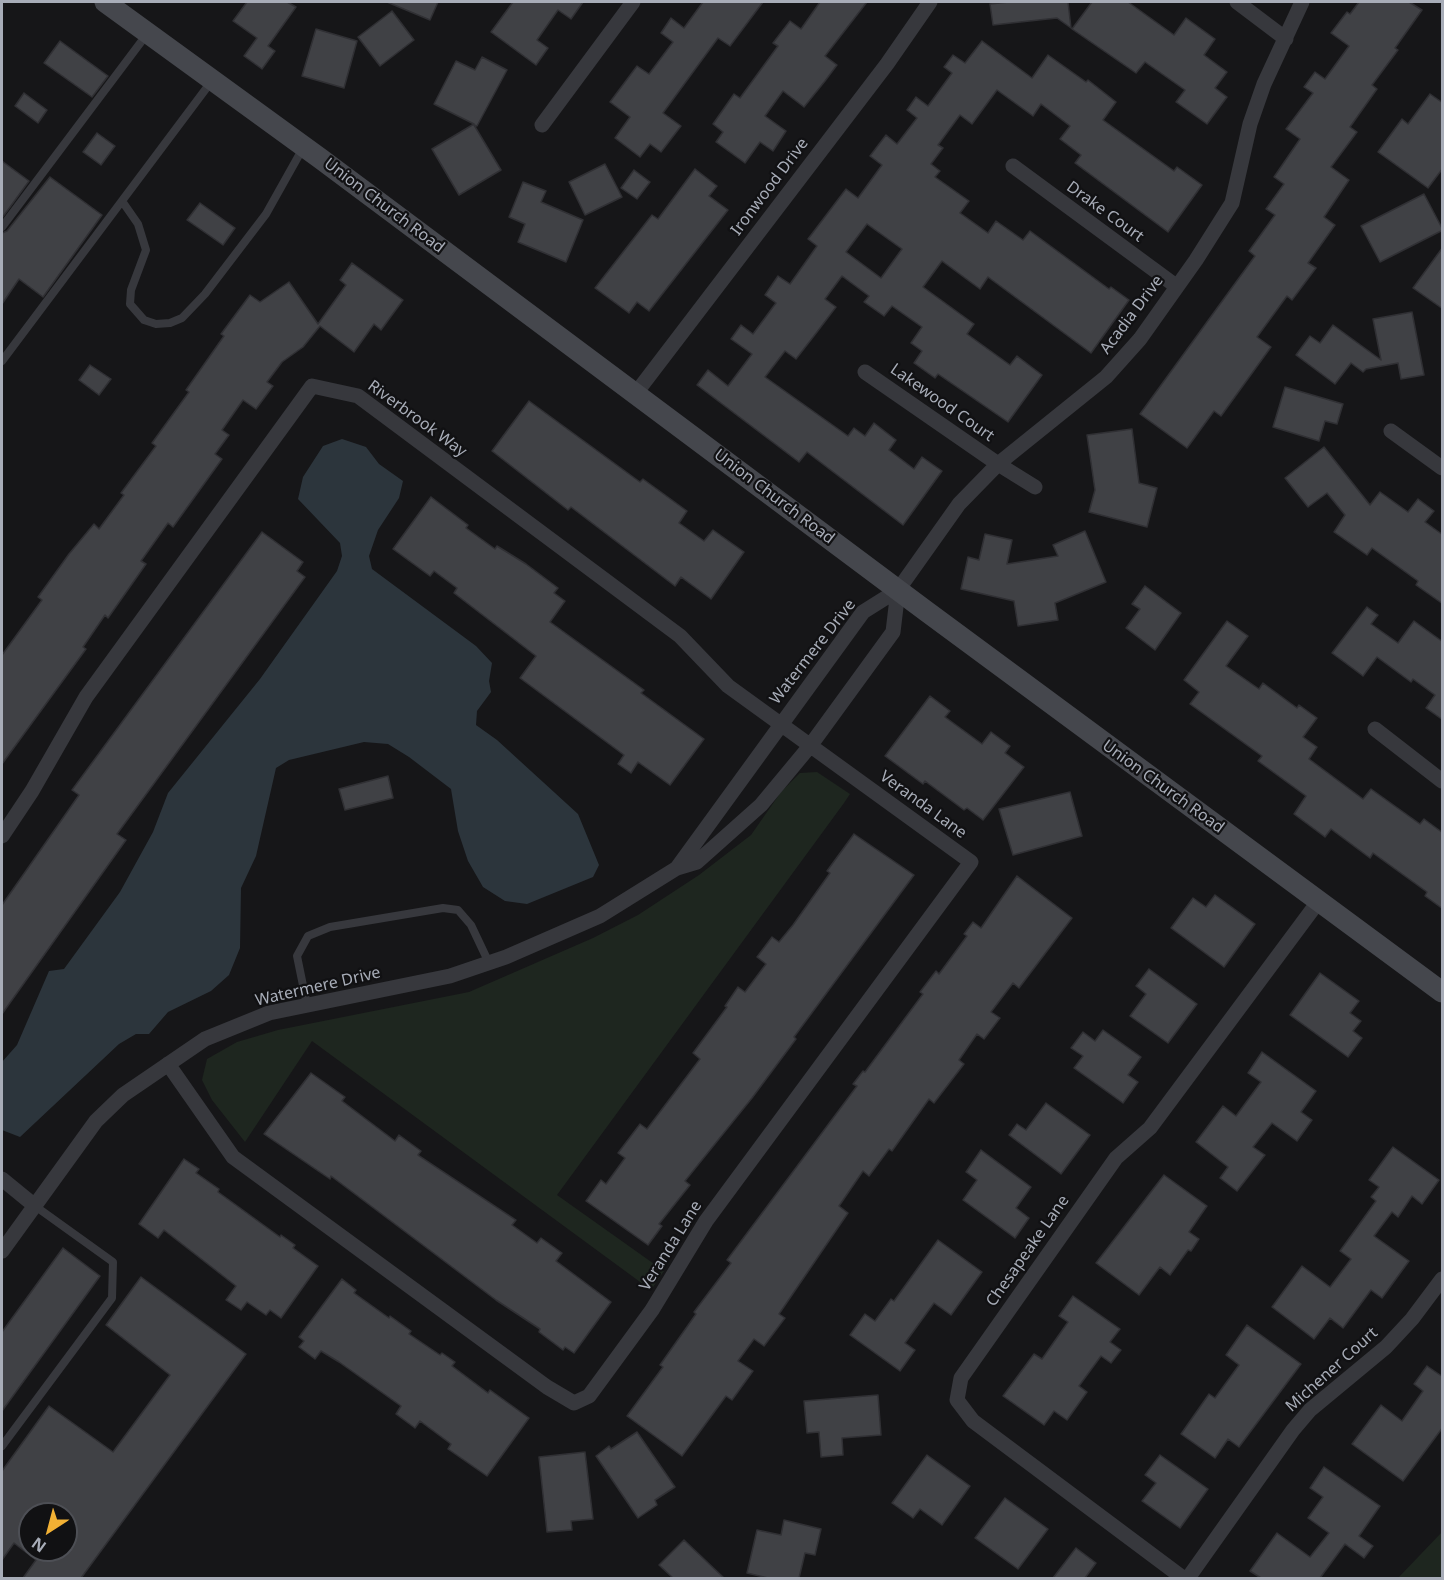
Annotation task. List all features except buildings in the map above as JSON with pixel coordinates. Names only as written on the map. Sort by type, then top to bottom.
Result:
[{"type":"street","name":"Union Church Road","points":[[105,2],[304,146],[1318,902],[1443,992]]},
{"type":"street","points":[[542,125],[633,2]]},
{"type":"street","name":"Ironwood Drive","points":[[636,393],[887,64],[930,2]]},
{"type":"street","points":[[1236,2],[1286,39]]},
{"type":"street","name":"Acadia Drive","points":[[898,590],[959,504],[998,464],[1106,377],[1140,339],[1176,286],[1197,260],[1232,203],[1250,124],[1264,84],[1302,2]]},
{"type":"street","name":"Drake Court","points":[[1013,166],[1176,286]]},
{"type":"street","name":"Lakewood Court","points":[[865,372],[1035,487]]},
{"type":"street","name":"Riverbrook Way","points":[[2,836],[32,791],[86,697],[312,386],[358,396],[680,636],[728,686],[780,724]]},
{"type":"street","points":[[1391,431],[1443,468]]},
{"type":"street","name":"Watermere Drive","points":[[677,868],[863,612],[898,590]]},
{"type":"street","name":"Watermere Drive","points":[[2,1251],[96,1121],[123,1095],[206,1040],[269,1013],[450,976],[489,963],[600,916],[677,868],[697,862],[724,841],[761,805],[810,746],[893,632],[898,590]]},
{"type":"street","name":"Veranda Lane","points":[[168,1064],[233,1157],[547,1387],[574,1403],[589,1396],[652,1310],[706,1221],[971,862],[780,724]]},
{"type":"street","points":[[1375,729],[1443,781]]},
{"type":"street","name":"Chesapeake Lane","points":[[1183,1578],[973,1421],[957,1400],[961,1378],[1116,1158],[1150,1128],[1318,902]]},
{"type":"street","points":[[2,1179],[35,1206]]},
{"type":"street","name":"Michener Court","points":[[1188,1578],[1293,1430],[1310,1410],[1386,1347],[1412,1319],[1443,1279]]},
{"type":"lane","points":[[2,227],[148,33]]},
{"type":"lane","points":[[2,362],[213,80]]},
{"type":"lane","points":[[122,201],[138,224],[146,250],[131,290],[130,304],[144,320],[156,324],[170,323],[182,318],[205,294],[267,214],[304,146]]},
{"type":"lane","points":[[307,1005],[297,956],[308,936],[330,927],[442,908],[458,910],[471,925],[489,963]]},
{"type":"lane","points":[[2,1446],[112,1298],[113,1262],[35,1206]]},
{"type":"shaded area","points":[[342,439],[366,447],[379,464],[403,481],[399,498],[378,530],[369,556],[372,569],[476,646],[492,663],[489,681],[491,692],[477,711],[476,725],[497,740],[578,814],[599,865],[593,877],[527,904],[505,901],[483,887],[468,861],[458,831],[451,789],[409,757],[388,744],[364,742],[289,760],[276,768],[256,856],[241,888],[240,948],[229,975],[211,991],[168,1012],[149,1034],[136,1034],[119,1044],[20,1137],[2,1130],[2,1062],[17,1045],[49,971],[64,969],[120,892],[153,832],[168,793],[260,679],[337,571],[342,556],[340,543],[298,499],[303,477],[323,446]]},
{"type":"shaded area","points":[[817,772],[850,794],[557,1195],[664,1271],[651,1290],[312,1041],[245,1142],[212,1100],[202,1080],[207,1059],[237,1042],[278,1030],[469,992],[593,938],[638,915],[699,875],[751,835],[781,792],[800,773]]},
{"type":"shaded area","points":[[1442,1532],[1442,1578],[1398,1578]]}]
